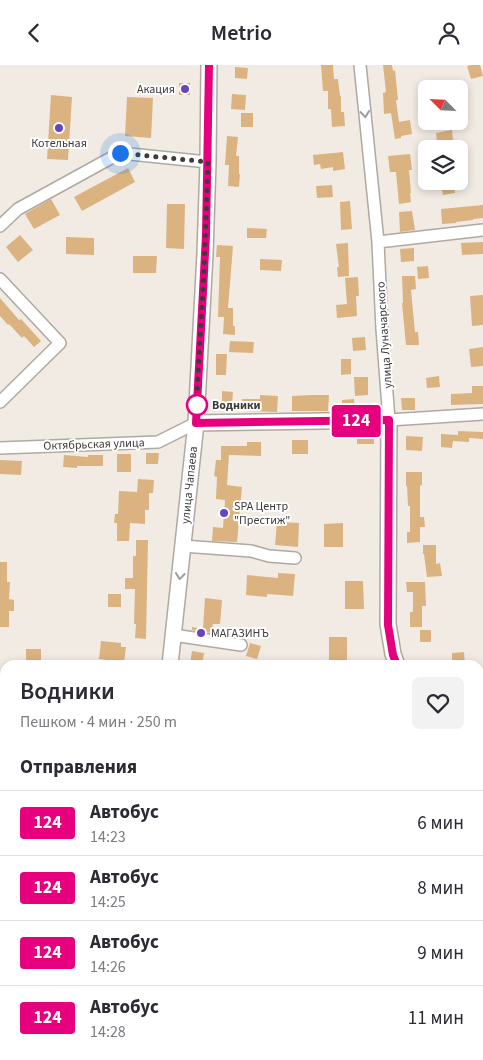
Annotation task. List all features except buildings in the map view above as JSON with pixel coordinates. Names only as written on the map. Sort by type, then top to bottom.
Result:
[{"type":"main road","name":"улица Чапаева","points":[[170,660],[196,423],[208,162],[209,65]]},
{"type":"main road","name":"Октябрьская улица","points":[[196,423],[389,420]]},
{"type":"main road","name":"улица Луначарского","points":[[389,420],[388,625],[395,660]]},
{"type":"street","name":"улица Луначарского","points":[[360,65],[378,242],[389,420]]},
{"type":"street","points":[[0,226],[18,209],[120,153],[208,162]]},
{"type":"street","points":[[378,242],[483,230]]},
{"type":"street","points":[[0,279],[60,343],[0,402]]},
{"type":"street","name":"Октябрьская улица","points":[[389,420],[483,414]]},
{"type":"street","name":"Октябрьская улица","points":[[0,448],[158,442],[196,423]]},
{"type":"street","points":[[183,546],[250,551],[270,556],[295,558]]},
{"type":"street","points":[[173,635],[241,645]]},
{"type":"bus line","name":"124","points":[[209,65],[206,235],[196,423],[389,420],[388,625],[395,660]]},
{"type":"place","name":"Акация","points":[[185,89]]},
{"type":"place","name":"Котельная","points":[[59,128]]},
{"type":"place","name":"Водники","points":[[197,405]]},
{"type":"place","name":"SPA Центр \"Престиж\"","points":[[224,513]]},
{"type":"place","name":"МАГАЗИНЪ","points":[[201,633]]},
{"type":"route","points":[[120,153],[208,162],[196,408],[197,405]]}]
